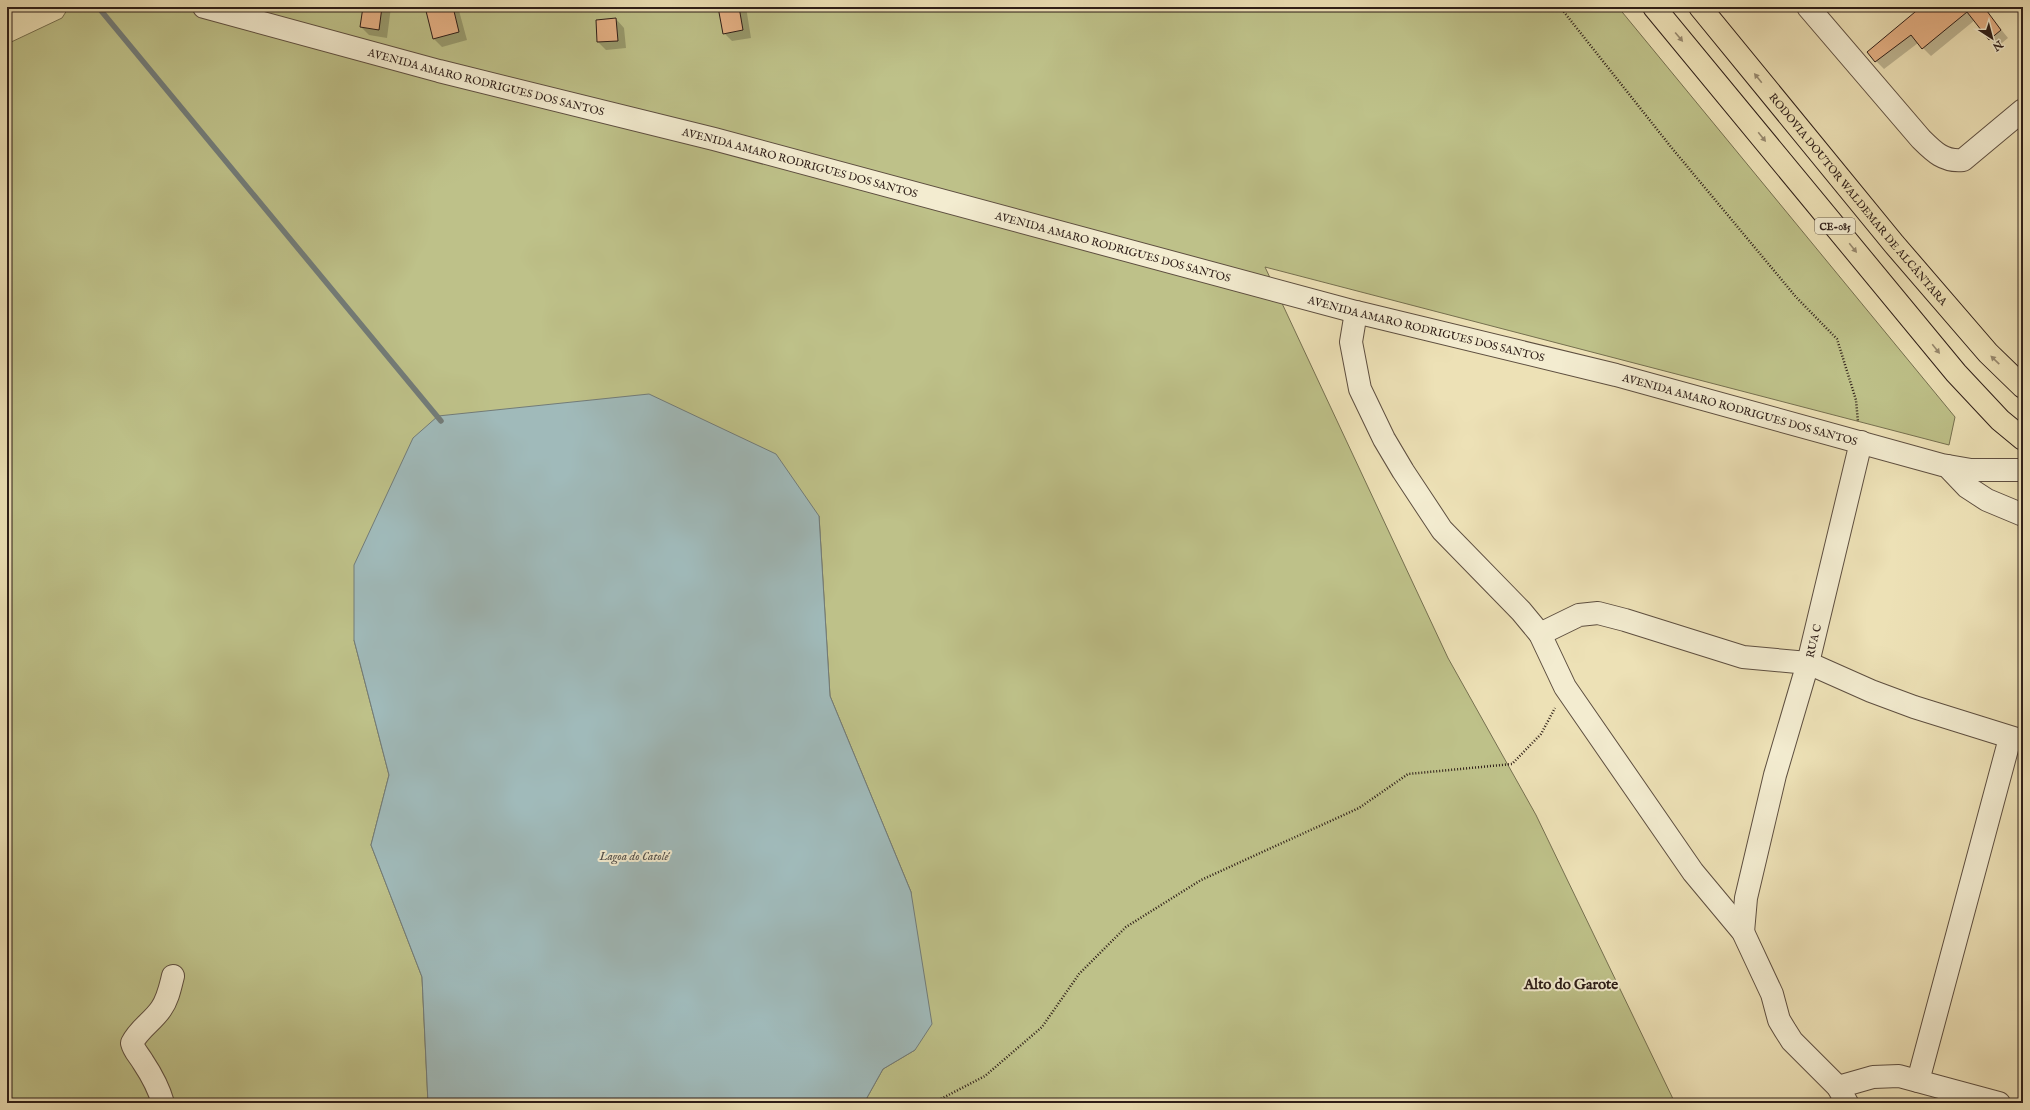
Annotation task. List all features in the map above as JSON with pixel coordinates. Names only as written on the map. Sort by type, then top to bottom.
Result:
[{"type":"highway","name":"CE-085","points":[[1654,7],[1956,373],[2000,420],[2023,439]]},
{"type":"highway","name":"RODOVIA DOUTOR WALDEMAR DE ALCÂNTARA","points":[[1700,7],[1894,244],[1988,353],[2023,387]]},
{"type":"street","name":"AVENIDA AMARO RODRIGUES DOS SANTOS","points":[[204,7],[439,72],[714,139],[1356,312],[1616,375],[1947,466],[1971,470],[2023,470]]},
{"type":"street","points":[[1808,7],[1921,139],[1943,158],[1953,161],[1963,160],[2023,110]]},
{"type":"street","points":[[1356,312],[1351,342],[1353,359],[1360,389],[1384,439],[1427,510],[1442,530],[1521,611],[1540,634],[1565,688],[1688,866],[1743,932],[1769,988],[1777,1016],[1792,1041],[1842,1095],[1873,1077],[1899,1076],[1999,1103]]},
{"type":"street","name":"RUA C","points":[[1861,442],[1808,663],[1914,707],[2017,740]]},
{"type":"street","points":[[1947,466],[1967,488],[1988,500],[2023,515]]},
{"type":"street","points":[[1540,634],[1579,615],[1598,613],[1743,657],[1808,663],[1775,775],[1746,898],[1743,932]]},
{"type":"street","points":[[1918,1080],[2017,740]]},
{"type":"street","points":[[163,1103],[153,1080],[142,1061],[134,1051],[132,1043],[136,1034],[161,1010],[169,996],[173,976]]},
{"type":"path","points":[[1560,7],[1671,147],[1796,297],[1837,339],[1856,400],[1861,442]]},
{"type":"path","points":[[933,1103],[985,1076],[1042,1028],[1079,974],[1126,927],[1201,880],[1359,808],[1408,774],[1512,764],[1541,734],[1565,688]]},
{"type":"green space","points":[[69,7],[871,7],[934,9],[967,7],[1618,7],[1955,417],[1949,445],[1265,267],[1448,658],[1536,815],[1675,1103],[864,1103],[883,1069],[915,1050],[911,892],[830,696],[819,516],[354,640],[389,775],[371,845],[422,977],[428,1103],[7,1103],[7,44],[62,18]]},
{"type":"water","points":[[871,7],[967,7],[934,9]]},
{"type":"water","name":"Lagoa do Catolé","points":[[649,394],[776,454],[819,516],[830,696],[911,892],[932,1024],[915,1050],[883,1069],[864,1103],[428,1103],[422,977],[371,845],[389,775],[354,640],[354,565],[413,438],[438,416]]},
{"type":"building","points":[[363,7],[382,7],[379,30],[360,27]]},
{"type":"building","points":[[425,7],[453,7],[459,32],[433,39]]},
{"type":"building","points":[[718,7],[739,7],[743,30],[723,34]]},
{"type":"building","points":[[1921,7],[1984,7],[2001,30],[1989,40],[1967,12],[1922,49],[1911,35],[1875,62],[1867,52]]},
{"type":"building","points":[[616,18],[618,41],[597,42],[596,20]]},
{"type":"waterway","points":[[98,7],[441,421]]},
{"type":"district","name":"Alto do Garote","points":[[1571,984]]}]
